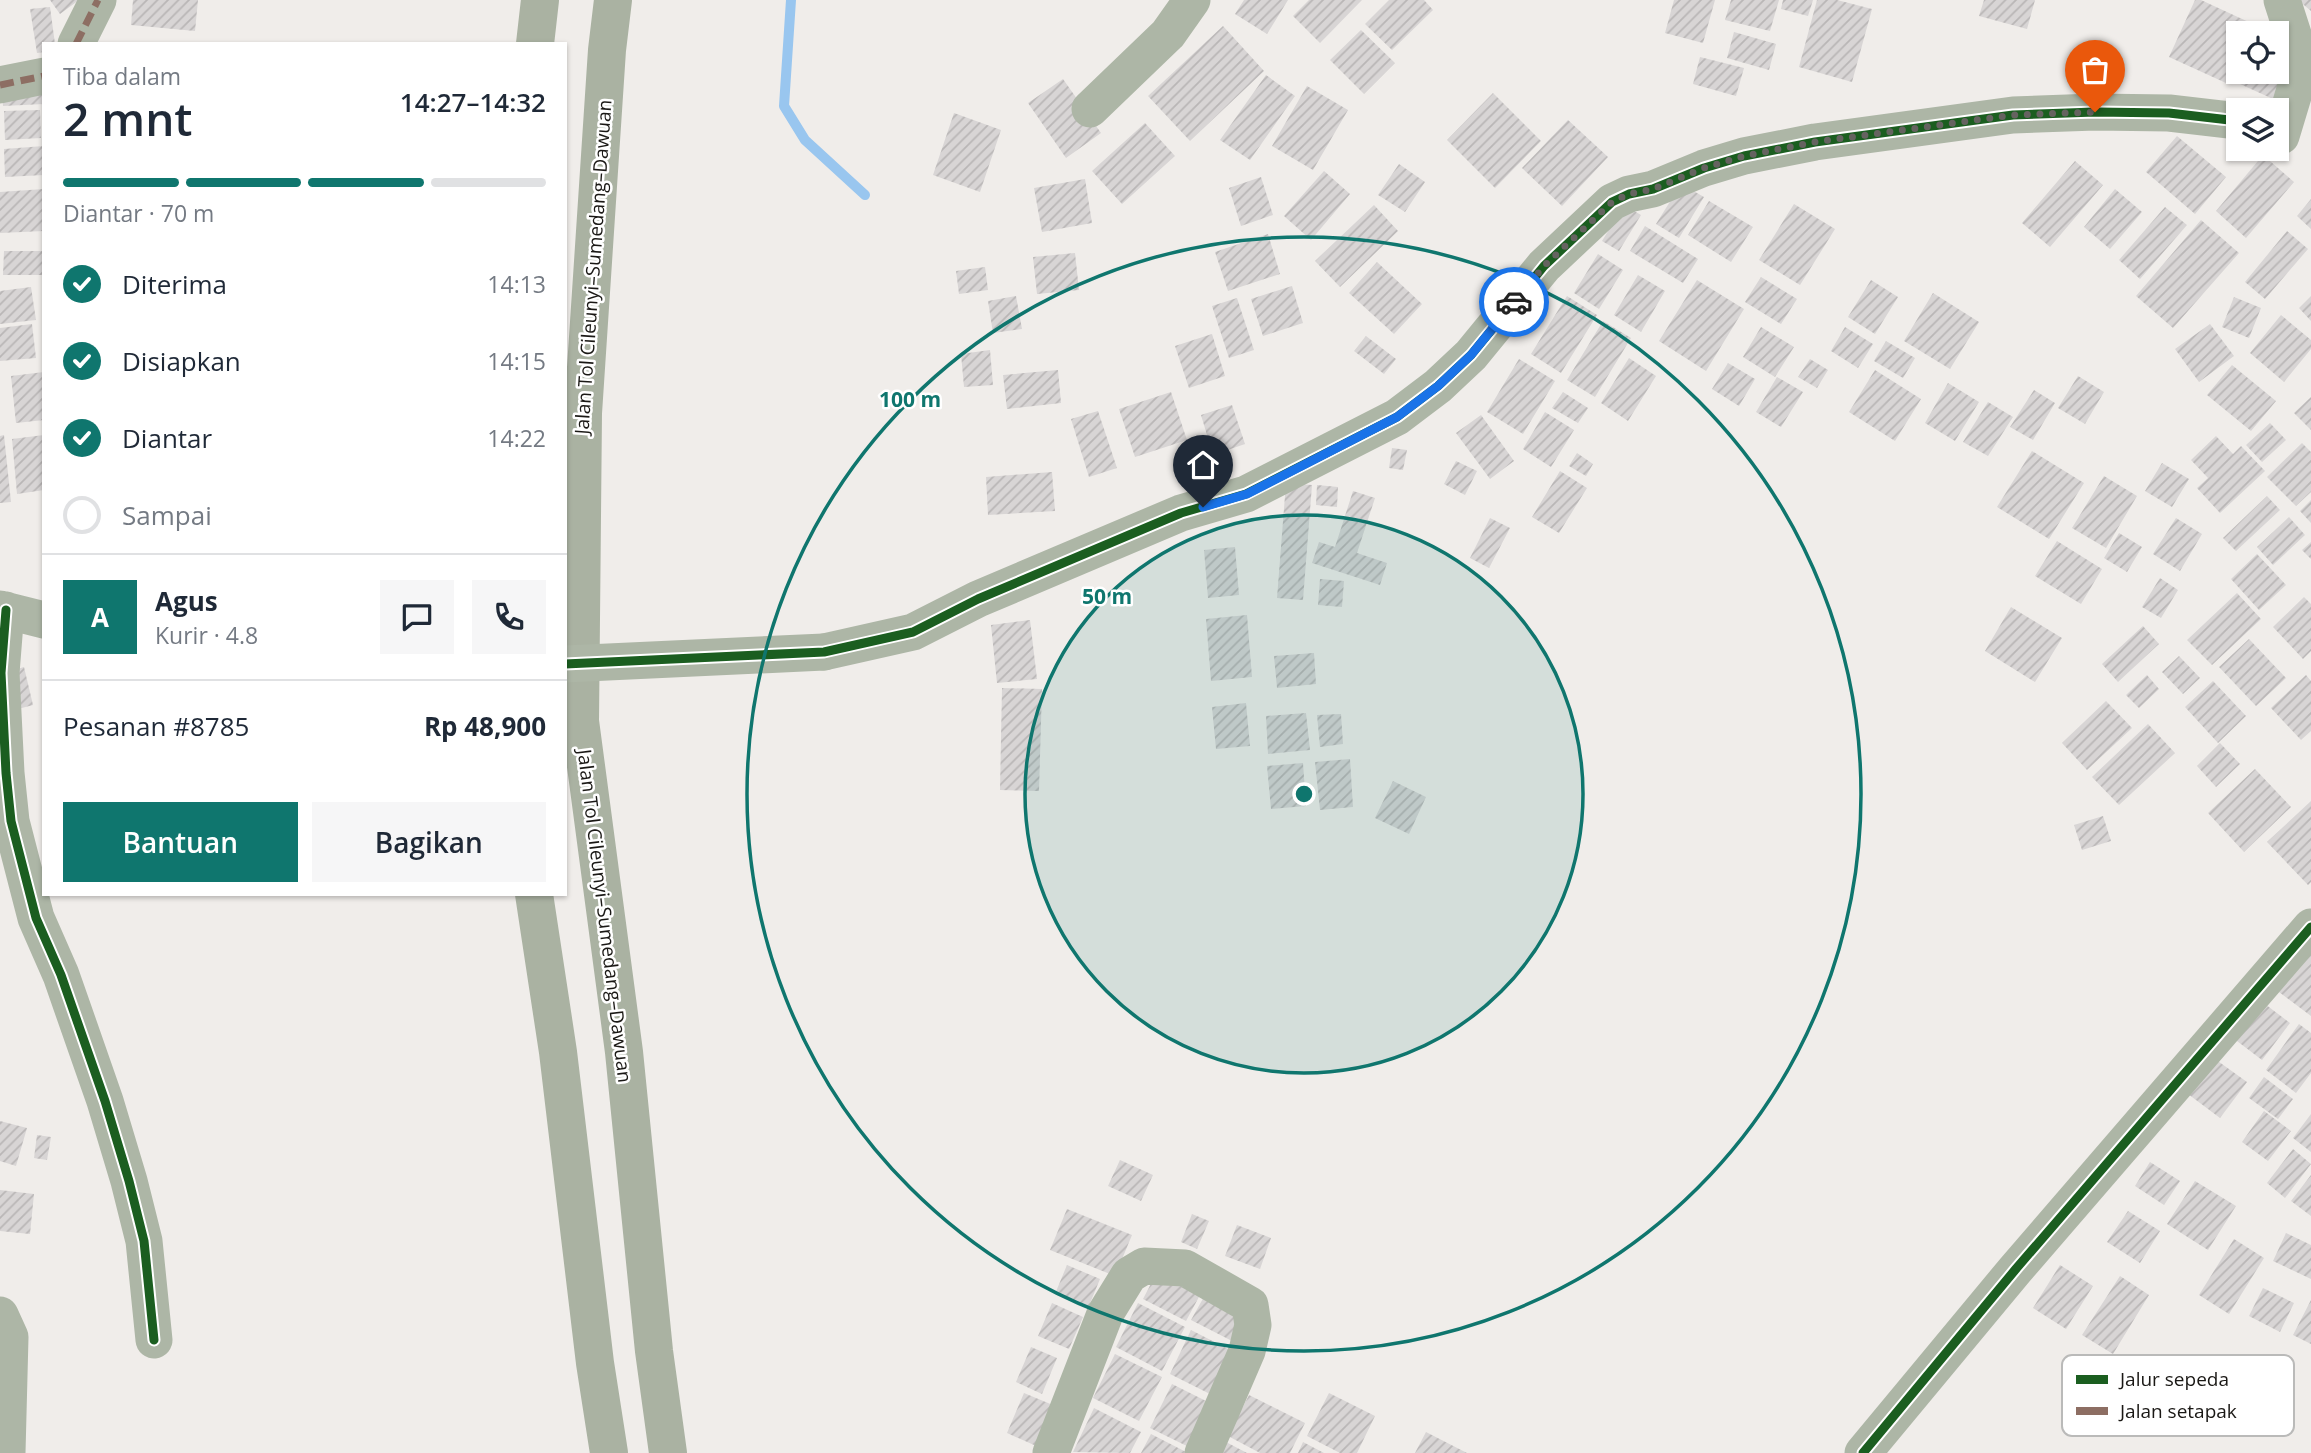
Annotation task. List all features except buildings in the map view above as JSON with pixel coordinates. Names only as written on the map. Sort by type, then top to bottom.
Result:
[{"type":"highway","points":[[535,42],[540,0]]},
{"type":"highway","name":"Jalan Tol Cileunyi–Sumedang–Dawuan","points":[[613,0],[607,50],[583,413],[580,721],[624,1052],[654,1351],[668,1453]]},
{"type":"highway","points":[[534,896],[558,1052],[595,1363],[609,1453]]},
{"type":"street","points":[[77,42],[98,0]]},
{"type":"street","points":[[1090,109],[1168,34],[1192,0]]},
{"type":"street","points":[[2282,0],[2301,59],[2290,140]]},
{"type":"street","points":[[0,85],[42,76]]},
{"type":"street","points":[[567,664],[824,652],[913,632],[978,599],[1181,513],[1247,494],[1397,417],[1438,386],[1471,355],[1544,266],[1612,202],[1704,168],[1744,156],[1815,142],[2013,115],[2169,113],[2226,120]]},
{"type":"street","points":[[42,619],[3,609],[1,673],[6,773],[12,821],[36,918],[61,975],[105,1101],[129,1181],[144,1241],[154,1340]]},
{"type":"street","points":[[1863,1453],[2024,1259],[2311,927]]},
{"type":"street","points":[[1051,1453],[1105,1314],[1129,1275],[1144,1266],[1185,1268],[1250,1305],[1252,1325],[1247,1351],[1203,1453]]},
{"type":"street","points":[[0,1315],[10,1337],[7,1453]]},
{"type":"waterway","points":[[791,0],[784,106],[805,140],[865,195]]},
{"type":"marked path","points":[[77,42],[98,0]]},
{"type":"marked path","points":[[0,85],[42,76]]},
{"type":"cycle path","points":[[567,664],[824,652],[913,632],[978,599],[1181,513],[1246,494],[1397,417],[1438,386],[1471,355],[1544,266],[1612,202],[1704,168],[1744,156],[1815,142],[2013,115],[2169,113],[2226,120]]},
{"type":"cycle path","points":[[6,610],[1,673],[11,821],[36,918],[61,975],[105,1101],[129,1181],[144,1241],[154,1340]]},
{"type":"cycle path","points":[[1863,1453],[2015,1270],[2311,927]]},
{"type":"way so far","points":[[1514,302],[1544,266],[1612,202],[1704,168],[1744,156],[1815,142],[2013,115],[2095,112]]},
{"type":"route","points":[[1203,507],[1247,494],[1397,417],[1438,386],[1471,355],[1514,302]]}]
